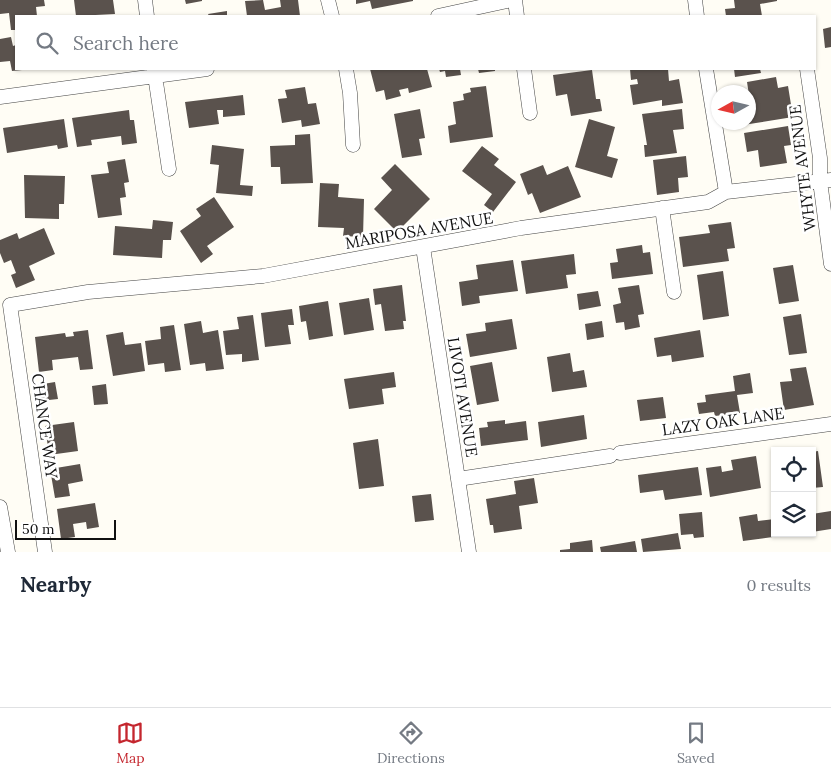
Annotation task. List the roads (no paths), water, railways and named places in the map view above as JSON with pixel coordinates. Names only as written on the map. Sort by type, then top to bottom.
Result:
[{"type":"street","points":[[145,0],[147,15]]},
{"type":"street","points":[[328,0],[332,15]]},
{"type":"street","points":[[443,15],[513,0],[517,15]]},
{"type":"street","points":[[695,0],[697,15]]},
{"type":"street","points":[[0,97],[155,72],[190,70]]},
{"type":"street","points":[[346,70],[350,93],[353,145]]},
{"type":"street","points":[[524,70],[530,113]]},
{"type":"street","points":[[706,70],[726,192]]},
{"type":"street","name":"WHYTE AVENUE","points":[[807,70],[820,158],[826,180],[831,264]]},
{"type":"street","points":[[155,72],[169,169]]},
{"type":"street","name":"MARIPOSA AVENUE","points":[[10,305],[88,292],[263,276],[521,228],[708,202],[726,192],[826,180]]},
{"type":"street","points":[[662,208],[674,292]]},
{"type":"street","name":"LIVOTI AVENUE","points":[[423,247],[469,552]]},
{"type":"street","name":"CHANCE WAY","points":[[10,305],[45,552]]},
{"type":"street","name":"LAZY OAK LANE","points":[[458,479],[831,424]]},
{"type":"street","points":[[0,506],[8,552]]}]
